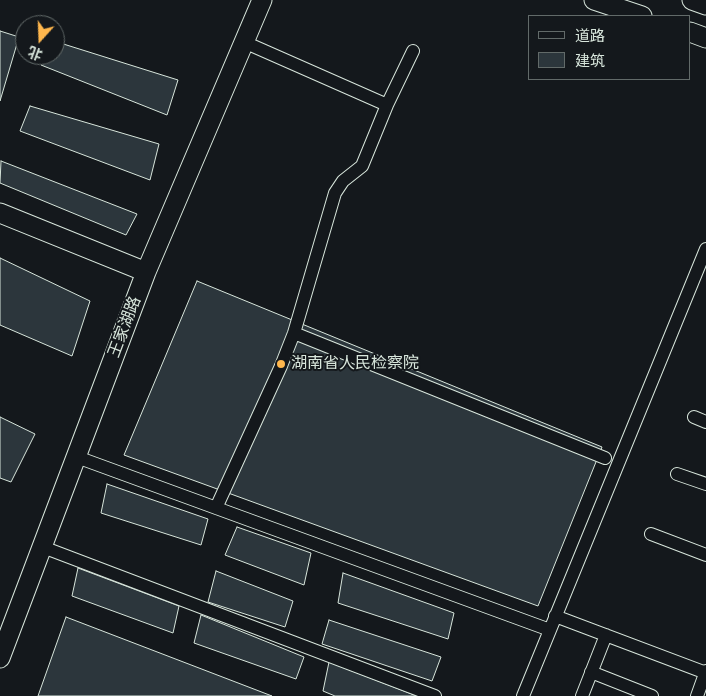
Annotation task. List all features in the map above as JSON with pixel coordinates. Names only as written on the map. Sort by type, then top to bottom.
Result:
[{"type":"street","name":"王家湖路","points":[[0,658],[40,546],[146,272],[262,0]]},
{"type":"street","points":[[594,0],[639,15]]},
{"type":"street","points":[[692,0],[706,5]]},
{"type":"street","points":[[691,32],[706,38]]},
{"type":"street","points":[[244,42],[387,105]]},
{"type":"street","points":[[216,508],[281,366],[294,333],[335,193],[343,181],[362,166],[387,105],[413,51]]},
{"type":"street","points":[[0,214],[146,272]]},
{"type":"street","points":[[523,696],[706,249]]},
{"type":"street","points":[[294,333],[604,458]]},
{"type":"street","points":[[85,460],[550,630]]},
{"type":"street","points":[[677,474],[706,484]]},
{"type":"street","points":[[651,534],[706,555]]},
{"type":"street","points":[[40,546],[435,696]]},
{"type":"street","points":[[555,616],[706,672],[696,696]]},
{"type":"street","points":[[582,696],[606,636]]},
{"type":"street","points":[[591,672],[652,696]]},
{"type":"building","points":[[0,31],[15,36],[15,50],[0,101]]},
{"type":"building","points":[[65,45],[178,80],[167,115],[41,65],[65,65]]},
{"type":"building","points":[[30,106],[159,144],[150,180],[20,131]]},
{"type":"building","points":[[1,161],[137,214],[126,235],[0,183]]},
{"type":"building","points":[[0,258],[90,301],[72,356],[0,325]]},
{"type":"building","name":"湖南省人民检察院","points":[[197,281],[602,447],[538,606],[124,455]]},
{"type":"building","points":[[0,417],[35,434],[11,482],[0,478]]},
{"type":"building","points":[[107,484],[208,519],[201,545],[101,513]]},
{"type":"building","points":[[237,527],[311,553],[304,585],[225,555]]},
{"type":"building","points":[[78,568],[179,606],[173,633],[72,596]]},
{"type":"building","points":[[216,571],[293,601],[285,627],[208,602]]},
{"type":"building","points":[[343,573],[454,613],[448,639],[338,603]]},
{"type":"building","points":[[201,615],[304,657],[296,679],[194,643]]},
{"type":"building","points":[[66,617],[272,696],[38,696]]},
{"type":"building","points":[[329,620],[441,657],[432,681],[322,644]]},
{"type":"building","points":[[329,662],[417,696],[335,696],[323,691]]},
{"type":"place","name":"湖南省人民检察院","points":[[281,364]]}]
